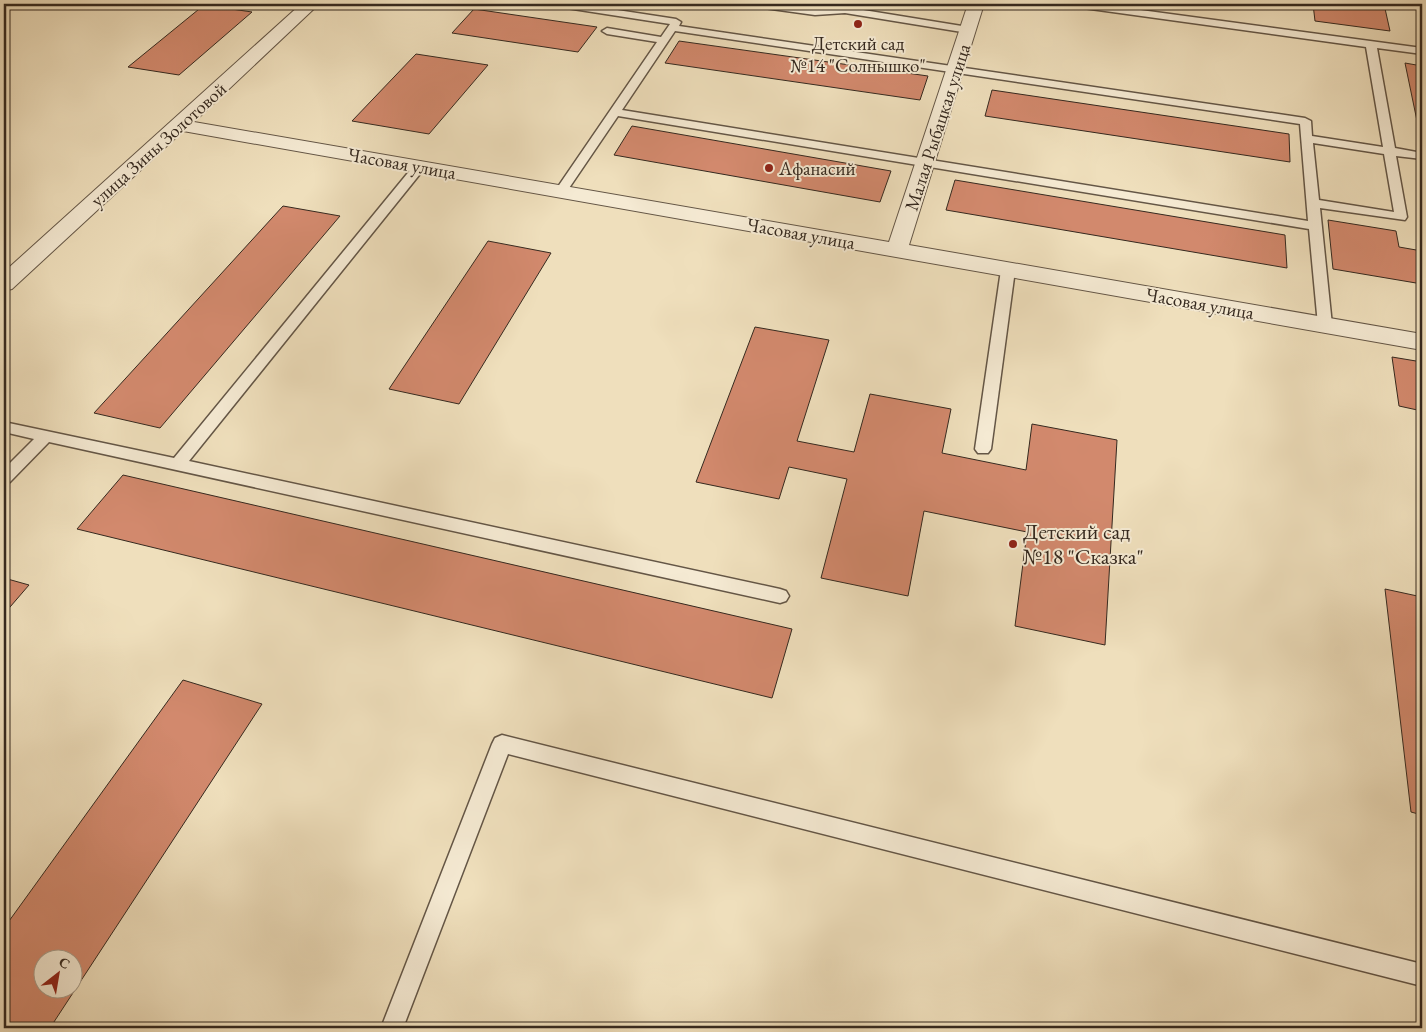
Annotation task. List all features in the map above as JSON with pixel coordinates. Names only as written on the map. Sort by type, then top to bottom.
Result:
[{"type":"street","name":"улица Зины Золотовой","points":[[4,284],[312,4]]},
{"type":"street","name":"Малая Рыбацкая улица","points":[[897,250],[976,4]]},
{"type":"street","name":"Часовая улица","points":[[180,125],[1422,342]]},
{"type":"lane","points":[[560,4],[676,22],[561,191]]},
{"type":"lane","points":[[757,4],[815,12],[846,7],[968,30]]},
{"type":"lane","points":[[1076,4],[1422,51]]},
{"type":"lane","points":[[672,28],[956,68],[1305,121],[1325,325]]},
{"type":"lane","points":[[607,31],[662,40]]},
{"type":"lane","points":[[1313,203],[1401,216],[1371,44]]},
{"type":"lane","points":[[613,112],[1316,226]]},
{"type":"lane","points":[[1308,139],[1422,156]]},
{"type":"lane","points":[[179,464],[420,166]]},
{"type":"lane","points":[[983,450],[1008,270]]},
{"type":"lane","points":[[4,427],[780,596]]},
{"type":"lane","points":[[4,478],[46,436]]},
{"type":"lane","points":[[392,1028],[502,744],[1422,975]]},
{"type":"building","points":[[1313,4],[1384,4],[1390,31],[1315,21]]},
{"type":"building","points":[[204,5],[252,12],[179,75],[128,67]]},
{"type":"building","points":[[474,9],[597,27],[578,52],[452,33]]},
{"type":"building","points":[[679,41],[928,76],[920,100],[665,63]]},
{"type":"building","points":[[416,54],[488,65],[429,134],[352,121]]},
{"type":"building","points":[[1405,63],[1422,66],[1422,145]]},
{"type":"building","points":[[992,90],[1289,134],[1290,162],[985,116]]},
{"type":"building","points":[[632,126],[891,171],[880,202],[614,155]]},
{"type":"building","points":[[955,180],[1285,235],[1287,268],[946,210]]},
{"type":"building","points":[[283,206],[340,216],[160,428],[94,413]]},
{"type":"building","points":[[1328,220],[1396,231],[1399,247],[1422,251],[1422,284],[1333,269]]},
{"type":"building","points":[[488,241],[551,253],[459,404],[389,389]]},
{"type":"building","points":[[755,327],[829,340],[797,441],[854,452],[870,394],[951,409],[942,453],[1026,470],[1032,424],[1117,440],[1105,645],[1015,626],[1027,532],[924,511],[908,596],[821,578],[847,479],[789,467],[779,499],[696,482]]},
{"type":"building","points":[[1392,357],[1422,362],[1422,411],[1399,406]]},
{"type":"building","points":[[123,475],[792,629],[772,698],[77,529]]},
{"type":"building","points":[[4,578],[29,585],[4,614]]},
{"type":"building","points":[[1385,589],[1422,597],[1422,815],[1411,812]]},
{"type":"building","points":[[183,680],[262,704],[82,979],[82,950],[32,950],[32,1000],[68,1000],[50,1028],[4,1028],[4,928]]},
{"type":"place","name":"Детский сад №14 \"Солнышко\"","points":[[858,24]]},
{"type":"place","name":"Афанасий","points":[[769,168]]},
{"type":"place","name":"Детский сад №18 \"Сказка\"","points":[[1013,544]]}]
